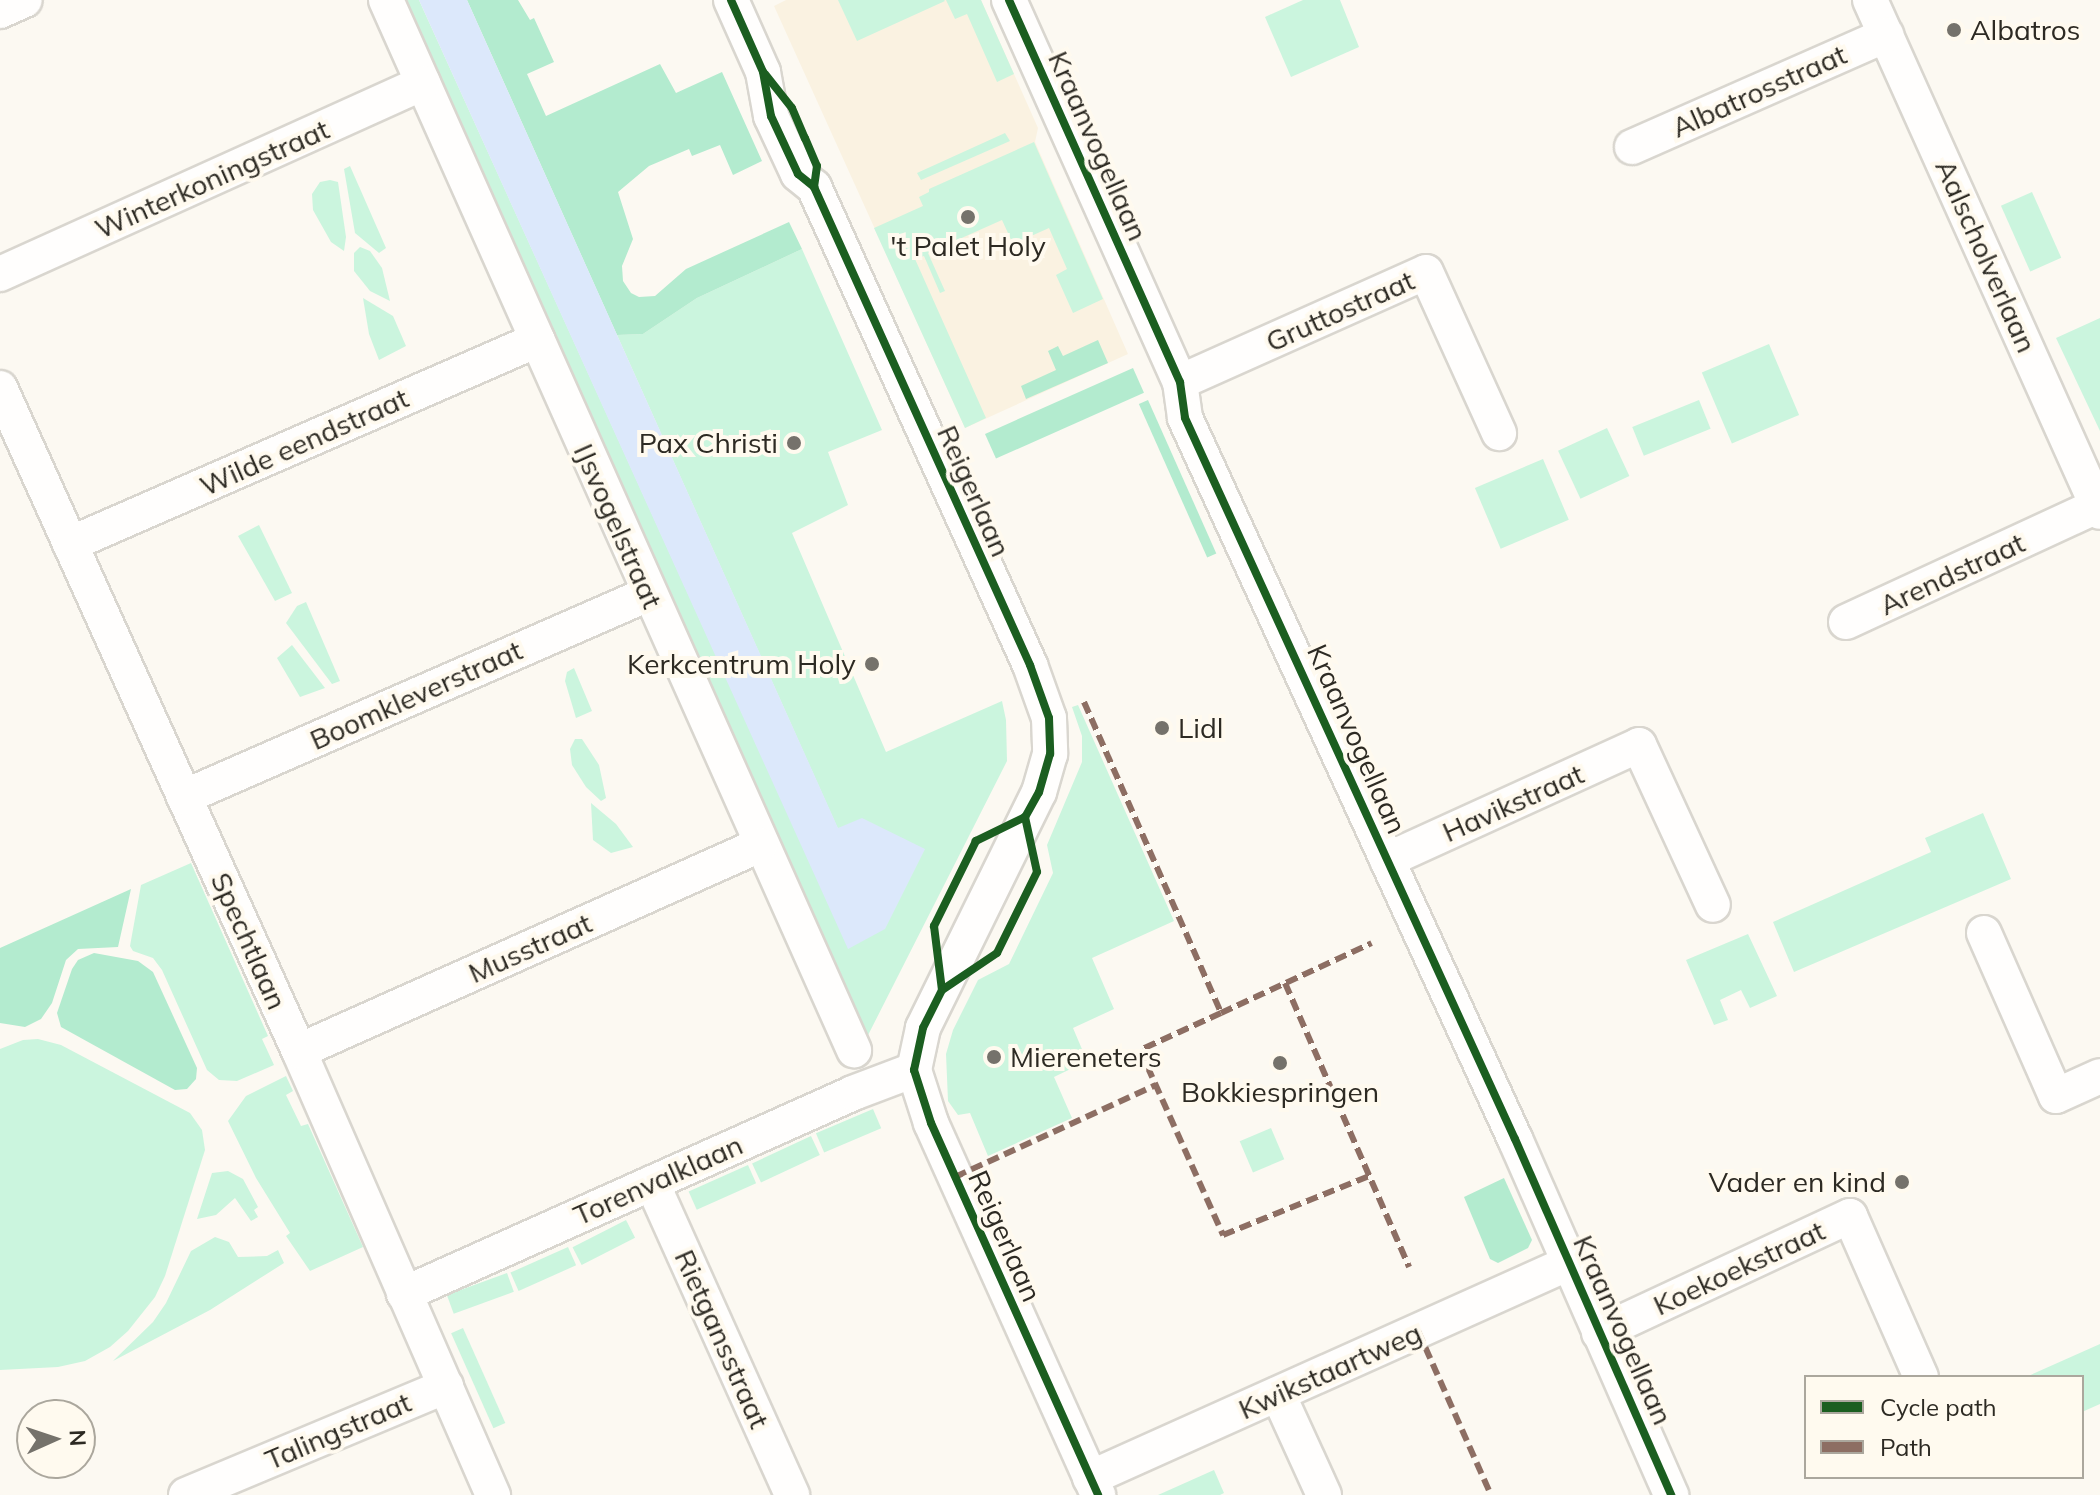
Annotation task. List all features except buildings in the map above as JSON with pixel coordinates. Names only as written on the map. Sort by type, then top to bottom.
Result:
[{"type":"street","points":[[0,11],[25,0]]},
{"type":"street","name":"IJsvogelstraat","points":[[386,0],[648,594],[854,1050]]},
{"type":"street","name":"Reigerlaan","points":[[731,0],[763,72],[792,108],[817,166],[814,187],[1030,665],[1049,718],[1050,754],[1039,792],[923,1028],[914,1070],[931,1123],[1094,1487]]},
{"type":"street","name":"Kraanvogellaan","points":[[1009,0],[1180,382],[1185,418],[1569,1263],[1671,1495]]},
{"type":"street","name":"Aalscholverlaan","points":[[1870,0],[2099,509]]},
{"type":"street","name":"Albatrosstraat","points":[[1632,147],[1886,35]]},
{"type":"street","name":"Winterkoningstraat","points":[[0,274],[423,83]]},
{"type":"street","name":"Gruttostraat","points":[[1180,382],[1426,272],[1499,433]]},
{"type":"street","name":"Wilde eendstraat","points":[[70,544],[537,340]]},
{"type":"street","name":"Spechtlaan","points":[[0,388],[299,1051],[493,1495]]},
{"type":"street","name":"Arendstraat","points":[[1846,622],[2099,509]]},
{"type":"street","name":"Boomkleverstraat","points":[[184,797],[648,594]]},
{"type":"street","name":"Havikstraat","points":[[1387,860],[1639,745],[1713,905]]},
{"type":"street","name":"Musstraat","points":[[299,1051],[760,845]]},
{"type":"street","points":[[1984,933],[2056,1096],[2100,1076]]},
{"type":"street","name":"Torenvalklaan","points":[[404,1294],[853,1093],[914,1070]]},
{"type":"street","name":"Rietgansstraat","points":[[652,1183],[792,1495]]},
{"type":"street","name":"Koekoekstraat","points":[[1599,1333],[1850,1216],[1920,1375]]},
{"type":"street","name":"Kwikstaartweg","points":[[1094,1487],[1278,1394],[1569,1263]]},
{"type":"street","name":"Talingstraat","points":[[199,1492],[446,1386]]},
{"type":"street","points":[[1278,1394],[1324,1495]]},
{"type":"shaded area","name":"'t Palet Holy","points":[[786,0],[981,0],[1038,128],[1035,142],[1128,354],[965,428],[774,6]]},
{"type":"green space","points":[[390,0],[419,0],[849,949],[838,829],[617,335],[643,334],[697,298],[802,249],[882,430],[828,452],[848,505],[792,533],[886,752],[1002,701],[1006,720],[1007,761],[861,1049]]},
{"type":"green space","points":[[467,0],[518,0],[530,20],[534,18],[554,62],[527,74],[546,116],[660,64],[676,93],[722,72],[762,161],[733,175],[720,145],[692,156],[689,149],[649,166],[618,192],[633,239],[622,266],[623,281],[631,293],[639,297],[655,296],[686,269],[789,222],[802,249],[697,298],[643,334],[617,335]]},
{"type":"green space","points":[[838,0],[944,0],[945,1],[857,41]]},
{"type":"green space","points":[[946,0],[981,0],[1014,74],[997,82],[967,14],[955,19]]},
{"type":"green space","points":[[1303,0],[1340,0],[1359,47],[1291,77],[1265,17]]},
{"type":"green space","points":[[1005,133],[1010,141],[921,180],[917,173]]},
{"type":"green space","points":[[1034,142],[1103,299],[1073,313],[1056,275],[1067,269],[1049,228],[1013,244],[1002,220],[928,253],[945,291],[940,293],[924,256],[915,259],[986,418],[965,428],[874,228],[923,206],[919,197],[929,189]]},
{"type":"green space","points":[[350,166],[386,248],[379,253],[355,233],[344,169]]},
{"type":"green space","points":[[320,182],[338,182],[346,237],[344,251],[331,242],[313,210],[312,194]]},
{"type":"green space","points":[[2032,192],[2061,258],[2030,272],[2001,206]]},
{"type":"green space","points":[[360,247],[370,251],[382,268],[390,301],[370,291],[354,271],[354,253]]},
{"type":"green space","points":[[363,298],[393,316],[406,346],[379,360],[369,334]]},
{"type":"green space","points":[[2100,318],[2100,431],[2056,338]]},
{"type":"green space","points":[[1098,340],[1108,363],[1026,399],[1021,386],[1056,370],[1048,351],[1058,346],[1063,356]]},
{"type":"green space","points":[[1769,344],[1799,415],[1732,443],[1702,373]]},
{"type":"green space","points":[[1133,368],[1144,393],[996,459],[985,434]]},
{"type":"green space","points":[[1148,400],[1216,553],[1207,558],[1139,404]]},
{"type":"green space","points":[[1699,400],[1711,429],[1644,456],[1632,427]]},
{"type":"green space","points":[[1607,428],[1629,476],[1580,499],[1558,451]]},
{"type":"green space","points":[[1543,459],[1569,520],[1501,549],[1475,488]]},
{"type":"green space","points":[[259,525],[292,593],[275,601],[238,536]]},
{"type":"green space","points":[[306,602],[340,681],[332,684],[286,623],[297,606]]},
{"type":"green space","points":[[292,645],[325,688],[300,697],[277,658]]},
{"type":"green space","points":[[574,668],[592,711],[576,718],[565,681],[567,672]]},
{"type":"green space","points":[[1078,705],[1174,921],[1092,958],[1114,1009],[1073,1028],[1087,1061],[1054,1077],[1072,1118],[988,1156],[970,1113],[958,1115],[948,1101],[946,1054],[953,1030],[978,980],[1009,964],[1053,873],[1047,845],[1082,762],[1082,736],[1072,707]]},
{"type":"green space","points":[[575,739],[582,739],[599,765],[606,798],[601,801],[586,787],[572,765],[570,749]]},
{"type":"green space","points":[[591,803],[616,824],[633,847],[611,853],[593,840]]},
{"type":"green space","points":[[1983,813],[2011,879],[1794,972],[1773,922],[1931,852],[1925,838]]},
{"type":"green space","points":[[191,863],[268,1036],[262,1039],[274,1065],[237,1081],[219,1080],[207,1070],[162,970],[153,958],[133,951],[130,946],[141,885]]},
{"type":"green space","points":[[131,889],[118,947],[78,949],[66,960],[52,1003],[41,1019],[25,1027],[0,1023],[0,948]]},
{"type":"green space","points":[[1748,934],[1777,996],[1750,1008],[1741,990],[1720,1000],[1728,1020],[1714,1025],[1686,960]]},
{"type":"green space","points":[[94,953],[138,961],[153,972],[197,1068],[196,1079],[187,1089],[175,1090],[61,1027],[57,1013],[72,969],[78,960]]},
{"type":"green space","points":[[38,1039],[61,1045],[190,1113],[202,1130],[205,1150],[165,1276],[155,1297],[128,1331],[110,1347],[85,1361],[58,1367],[0,1370],[0,1049],[23,1040]]},
{"type":"green space","points":[[286,1076],[293,1091],[286,1095],[301,1126],[308,1124],[363,1247],[310,1271],[286,1236],[290,1233],[256,1178],[228,1121],[246,1096]]},
{"type":"green space","points":[[873,1109],[881,1128],[824,1153],[816,1133]]},
{"type":"green space","points":[[1271,1128],[1284,1159],[1253,1173],[1240,1141]]},
{"type":"green space","points":[[811,1136],[820,1155],[761,1183],[752,1163]]},
{"type":"green space","points":[[748,1165],[756,1183],[697,1210],[689,1191]]},
{"type":"green space","points":[[228,1171],[243,1179],[258,1207],[254,1210],[258,1217],[251,1221],[235,1198],[216,1215],[197,1219],[212,1173]]},
{"type":"green space","points":[[1504,1178],[1532,1240],[1528,1248],[1498,1263],[1490,1259],[1464,1197]]},
{"type":"green space","points":[[626,1220],[635,1238],[582,1265],[573,1247]]},
{"type":"green space","points":[[215,1237],[229,1242],[238,1257],[267,1256],[278,1250],[284,1263],[210,1310],[113,1361],[153,1322],[166,1303],[191,1251]]},
{"type":"green space","points":[[568,1247],[576,1265],[519,1291],[510,1273]]},
{"type":"green space","points":[[507,1273],[514,1292],[454,1314],[447,1295]]},
{"type":"green space","points":[[463,1328],[505,1423],[493,1428],[451,1333]]},
{"type":"green space","points":[[2100,1344],[2100,1404],[2084,1411],[2084,1375],[2030,1375]]},
{"type":"green space","points":[[1214,1470],[1224,1493],[1220,1495],[1158,1495]]},
{"type":"water","points":[[419,0],[467,0],[838,828],[862,818],[925,849],[885,929],[848,949]]},
{"type":"marked path","points":[[1084,702],[1221,1013],[1140,1050],[1223,1235],[1369,1176]]},
{"type":"marked path","points":[[1221,1013],[1372,943]]},
{"type":"marked path","points":[[1285,983],[1409,1267]]},
{"type":"marked path","points":[[955,1177],[1156,1085]]},
{"type":"marked path","points":[[1418,1331],[1491,1495]]},
{"type":"cycle path","points":[[731,0],[763,72],[771,116],[798,174],[814,187],[1030,665],[1049,718],[1050,754],[1039,792],[1025,817],[976,841],[934,926],[942,990]]},
{"type":"cycle path","points":[[1009,0],[1180,382],[1185,418],[1515,1139],[1671,1495]]},
{"type":"cycle path","points":[[765,74],[792,108],[817,166],[814,187]]},
{"type":"cycle path","points":[[1025,817],[1037,872],[997,953],[942,990],[923,1028],[914,1070],[931,1123],[1098,1495]]},
{"type":"place","name":"Albatros","points":[[1954,30]]},
{"type":"place","name":"'t Palet Holy","points":[[968,217]]},
{"type":"place","name":"Pax Christi","points":[[794,443]]},
{"type":"place","name":"Kerkcentrum Holy","points":[[872,664]]},
{"type":"place","name":"Lidl","points":[[1162,728]]},
{"type":"place","name":"Miereneters","points":[[994,1057]]},
{"type":"place","name":"Bokkiespringen","points":[[1280,1063]]},
{"type":"place","name":"Vader en kind","points":[[1902,1182]]}]
